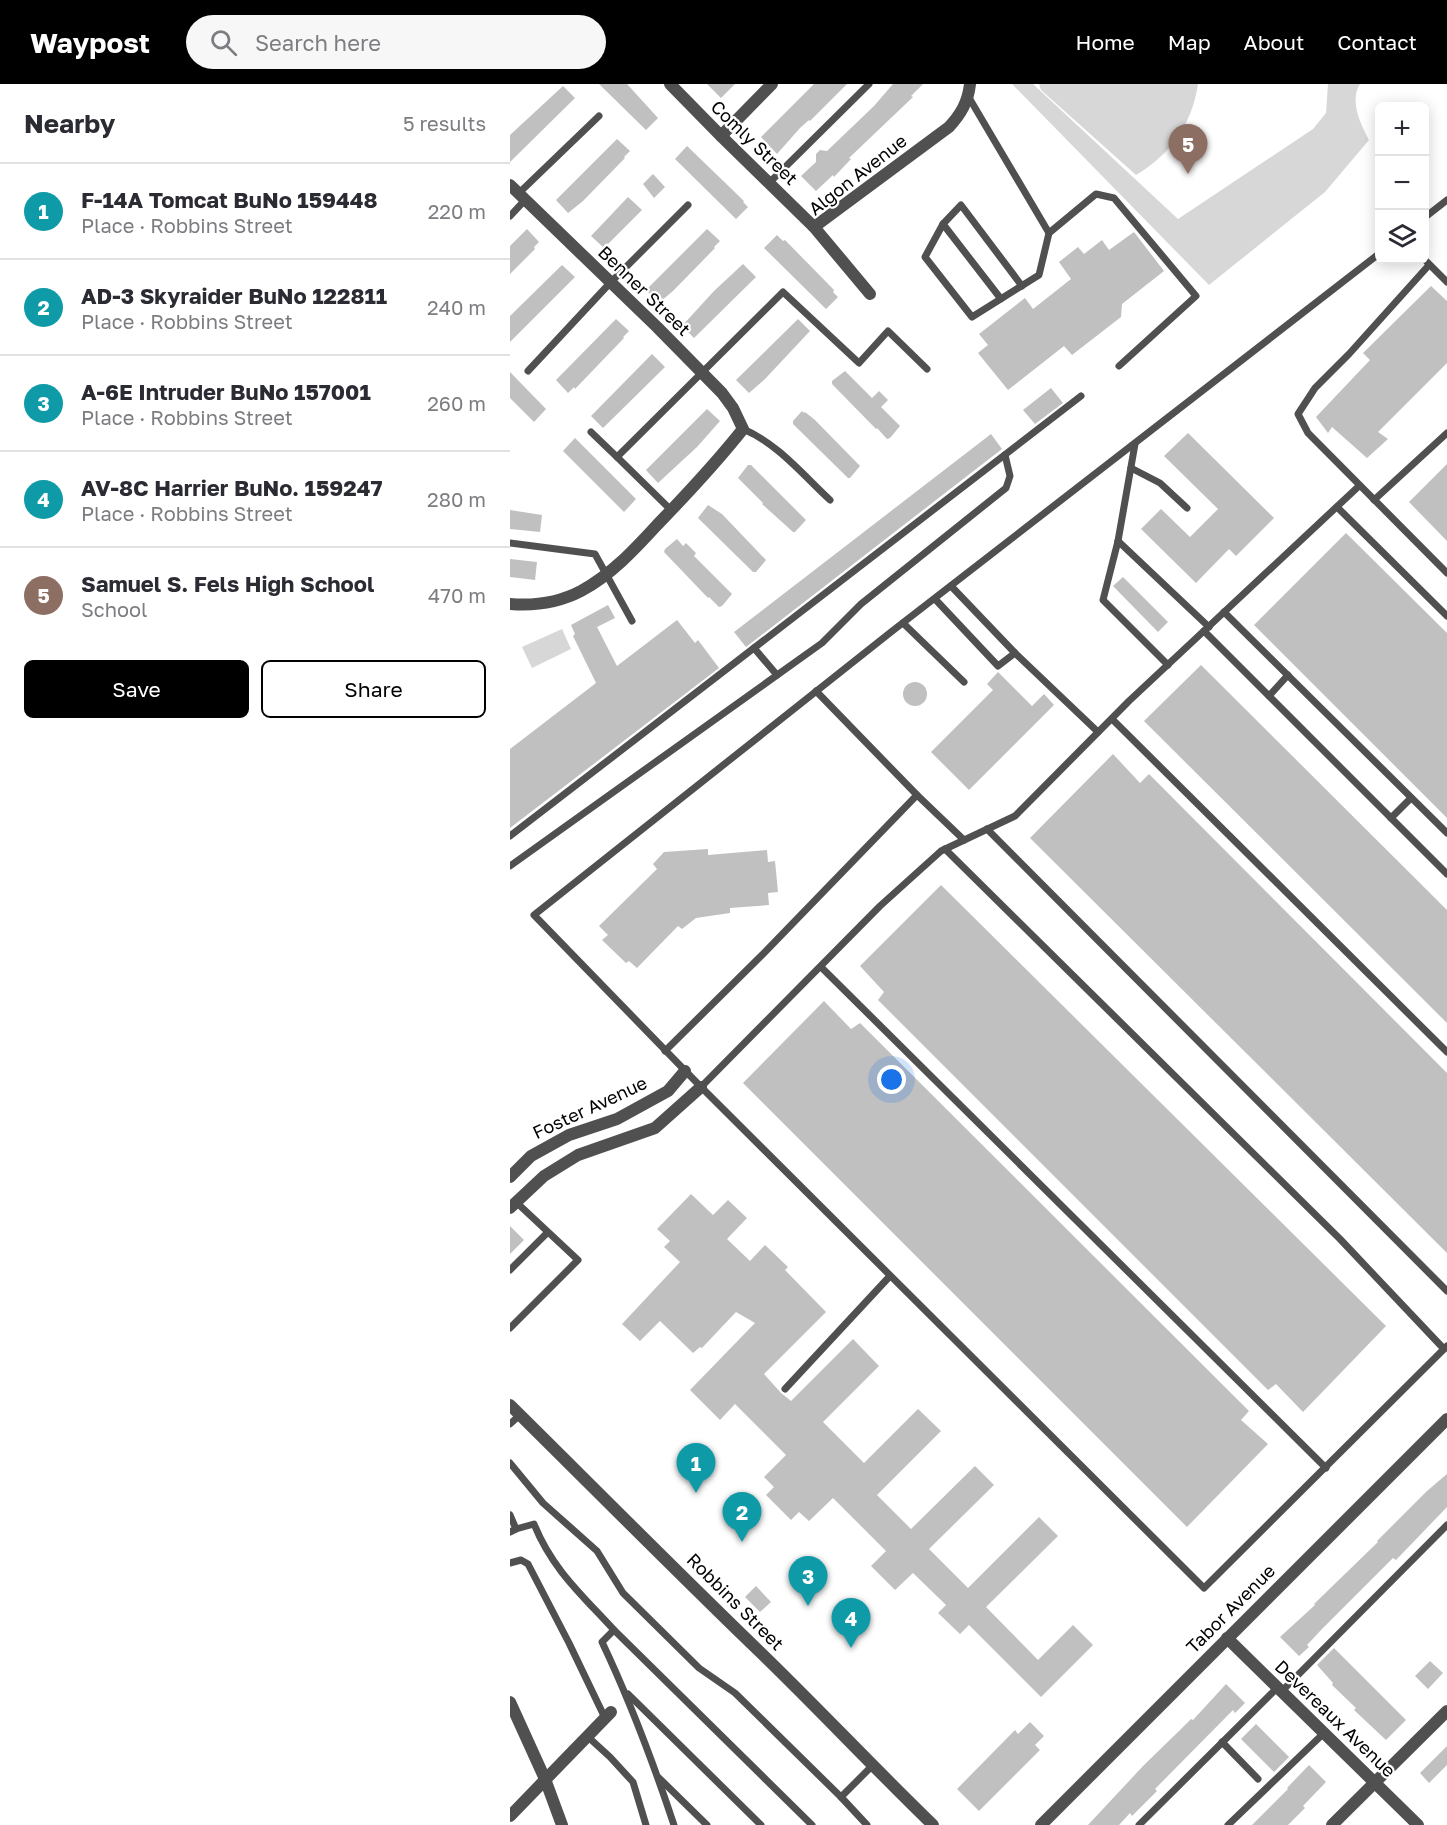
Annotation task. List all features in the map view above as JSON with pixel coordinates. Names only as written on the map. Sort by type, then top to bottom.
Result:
[{"type":"street","points":[[720,136],[772,84]]},
{"type":"street","name":"Comly Street","points":[[676,86],[720,136],[814,227]]},
{"type":"street","name":"Algon Avenue","points":[[870,294],[814,227],[949,128],[960,114],[969,90]]},
{"type":"street","name":"Benner Street","points":[[518,193],[702,373],[733,408],[743,429]]},
{"type":"street","points":[[510,604],[526,605],[557,600],[581,591],[606,574],[638,546],[707,474],[743,429]]},
{"type":"street","name":"Foster Avenue","points":[[510,1177],[531,1156],[569,1135],[617,1119],[668,1091],[685,1071]]},
{"type":"street","name":"Foster Avenue","points":[[513,1205],[544,1176],[578,1155],[655,1128],[701,1088]]},
{"type":"street","name":"Robbins Street","points":[[510,1405],[933,1825]]},
{"type":"street","name":"Tabor Avenue","points":[[1041,1825],[1447,1419]]},
{"type":"street","name":"Devereaux Avenue","points":[[1227,1638],[1418,1825]]},
{"type":"street","points":[[510,1702],[545,1779],[562,1825]]},
{"type":"street","points":[[1332,1825],[1447,1711]]},
{"type":"street","points":[[510,1816],[608,1715]]},
{"type":"lane","points":[[770,183],[869,84]]},
{"type":"lane","points":[[969,90],[1049,233]]},
{"type":"lane","points":[[510,216],[518,193],[600,116]]},
{"type":"lane","points":[[1022,286],[961,205],[944,224],[925,256],[972,317],[1000,300],[1022,286],[1039,275],[1049,233],[1096,194],[1114,198],[1196,296],[1119,366]]},
{"type":"lane","points":[[1429,215],[1447,200]]},
{"type":"lane","points":[[528,371],[610,283],[688,205]]},
{"type":"lane","points":[[944,224],[1000,300]]},
{"type":"lane","points":[[945,849],[1340,1239],[1445,1348],[1204,1588],[701,1088],[534,915],[903,623],[1375,257]]},
{"type":"lane","points":[[1425,264],[1349,354],[1315,388],[1298,414],[1308,433],[1447,573]]},
{"type":"lane","points":[[1429,264],[1447,282]]},
{"type":"lane","points":[[617,457],[783,292],[859,363],[888,331],[927,369]]},
{"type":"lane","points":[[510,836],[1082,396]]},
{"type":"lane","points":[[743,429],[757,435],[774,448],[830,500]]},
{"type":"lane","points":[[591,432],[671,510]]},
{"type":"lane","points":[[1374,500],[1447,433]]},
{"type":"lane","points":[[1135,444],[1119,541],[1104,600],[1168,665]]},
{"type":"lane","points":[[510,866],[822,643],[861,604],[1006,488],[1010,476],[1005,455]]},
{"type":"lane","points":[[1131,468],[1160,483],[1187,508]]},
{"type":"lane","points":[[701,1088],[880,906],[945,849],[1015,816],[1098,732],[1359,486]]},
{"type":"lane","points":[[1337,507],[1447,616]]},
{"type":"lane","points":[[1119,541],[1269,696],[1447,874]]},
{"type":"lane","points":[[510,543],[595,554],[632,621]]},
{"type":"lane","points":[[951,586],[1015,653],[1098,732]]},
{"type":"lane","points":[[934,599],[998,666],[1015,653]]},
{"type":"lane","points":[[1224,612],[1447,833]]},
{"type":"lane","points":[[903,623],[964,682]]},
{"type":"lane","points":[[754,648],[777,675]]},
{"type":"lane","points":[[1269,696],[1288,675]]},
{"type":"lane","points":[[816,692],[964,840]]},
{"type":"lane","points":[[1112,719],[1447,1052]]},
{"type":"lane","points":[[665,1050],[765,952],[917,795]]},
{"type":"lane","points":[[1391,818],[1411,798]]},
{"type":"lane","points":[[987,829],[1447,1291]]},
{"type":"lane","points":[[821,967],[1326,1468]]},
{"type":"lane","points":[[510,1328],[578,1260],[513,1205]]},
{"type":"lane","points":[[510,1270],[547,1233]]},
{"type":"lane","points":[[785,1389],[890,1276]]},
{"type":"lane","points":[[510,1424],[520,1415]]},
{"type":"lane","points":[[510,1463],[543,1503],[597,1551],[623,1593],[699,1668],[735,1693],[867,1825]]},
{"type":"lane","points":[[510,1515],[513,1530],[534,1524],[543,1547],[563,1575],[614,1630],[812,1825]]},
{"type":"lane","points":[[1138,1825],[1447,1525]]},
{"type":"lane","points":[[510,1563],[521,1560],[528,1564],[608,1715]]},
{"type":"lane","points":[[614,1630],[602,1642],[626,1691],[674,1825]]},
{"type":"lane","points":[[626,1691],[760,1825]]},
{"type":"lane","points":[[1228,1825],[1324,1733]]},
{"type":"lane","points":[[587,1736],[633,1782],[646,1825]]},
{"type":"lane","points":[[1222,1742],[1258,1779]]},
{"type":"lane","points":[[841,1797],[872,1766]]},
{"type":"lane","points":[[658,1777],[707,1825]]},
{"type":"shaded area","points":[[1012,84],[1033,84],[1178,219],[1313,129],[1326,113],[1328,84],[1360,84],[1356,105],[1369,140],[1325,192],[1209,285]]},
{"type":"shaded area","points":[[1039,84],[1198,84],[1191,112],[1178,137],[1160,158],[1136,175],[1041,90]]},
{"type":"shaded area","points":[[562,629],[571,649],[532,668],[522,647]]},
{"type":"building","points":[[599,84],[627,84],[658,118],[646,130]]},
{"type":"building","points":[[707,84],[735,84],[721,98]]},
{"type":"building","points":[[814,84],[847,84],[800,128],[777,154],[761,137]]},
{"type":"building","points":[[893,84],[923,84],[911,96],[913,97],[849,158],[851,159],[834,177],[833,175],[816,191],[801,176],[816,162],[816,154],[820,150],[827,151],[874,106]]},
{"type":"building","points":[[563,86],[575,98],[510,162],[510,135]]},
{"type":"building","points":[[617,139],[630,151],[583,201],[568,213],[556,200]]},
{"type":"building","points":[[687,146],[744,201],[748,207],[736,219],[675,159]]},
{"type":"building","points":[[653,174],[665,187],[654,198],[643,184]]},
{"type":"building","points":[[628,197],[642,210],[604,248],[591,236]]},
{"type":"building","points":[[527,229],[539,242],[510,274],[510,246]]},
{"type":"building","points":[[707,229],[720,241],[659,303],[646,290]]},
{"type":"building","points":[[1134,232],[1164,271],[1122,304],[1121,317],[1072,355],[1064,346],[1008,390],[978,353],[988,345],[979,334],[1025,298],[1033,309],[1071,279],[1059,262],[1078,247],[1084,254],[1102,240],[1109,250]]},
{"type":"building","points":[[777,235],[783,241],[785,240],[834,290],[833,292],[838,297],[826,309],[764,248]]},
{"type":"building","points":[[743,264],[756,277],[694,338],[682,326]]},
{"type":"building","points":[[562,265],[575,277],[510,342],[510,316]]},
{"type":"building","points":[[1431,286],[1447,301],[1447,363],[1378,432],[1388,439],[1367,458],[1332,427],[1328,433],[1316,417],[1370,360],[1363,353]]},
{"type":"building","points":[[616,319],[629,331],[575,389],[574,387],[568,393],[556,380]]},
{"type":"building","points":[[798,319],[810,331],[749,393],[736,380]]},
{"type":"building","points":[[652,354],[665,367],[603,428],[591,416]]},
{"type":"building","points":[[845,371],[872,398],[879,391],[888,400],[881,407],[900,426],[890,438],[887,439],[876,429],[832,384],[832,381]]},
{"type":"building","points":[[510,372],[546,409],[534,422],[510,398]]},
{"type":"building","points":[[1051,388],[1063,403],[1035,424],[1023,410]]},
{"type":"building","points":[[707,409],[720,421],[697,447],[658,483],[646,470]]},
{"type":"building","points":[[802,411],[815,420],[860,466],[850,478],[793,424]]},
{"type":"building","points":[[1188,433],[1274,518],[1236,556],[1229,549],[1196,583],[1141,529],[1161,509],[1190,537],[1218,509],[1164,456]]},
{"type":"building","points":[[991,434],[1002,449],[746,647],[734,632]]},
{"type":"building","points":[[575,438],[636,499],[624,512],[563,451]]},
{"type":"building","points":[[1447,464],[1447,541],[1409,502]]},
{"type":"building","points":[[748,465],[751,465],[806,520],[795,532],[762,504],[738,478]]},
{"type":"building","points":[[708,505],[722,514],[766,560],[756,572],[753,572],[698,518]]},
{"type":"building","points":[[510,510],[542,515],[540,532],[510,529]]},
{"type":"building","points":[[1346,533],[1447,633],[1447,818],[1254,625]]},
{"type":"building","points":[[677,539],[683,546],[686,543],[696,553],[694,556],[732,594],[722,606],[719,607],[708,598],[664,552]]},
{"type":"building","points":[[510,559],[537,562],[535,580],[510,577]]},
{"type":"building","points":[[1123,577],[1168,622],[1158,632],[1113,586]]},
{"type":"building","points":[[608,605],[615,618],[597,627],[617,666],[677,620],[695,643],[698,640],[719,668],[510,828],[510,749],[596,683],[573,636],[575,634],[571,625]]},
{"type":"building","points":[[1201,665],[1447,910],[1447,1023],[1144,721]]},
{"type":"building","points":[[998,672],[1032,706],[1044,694],[1054,705],[969,790],[931,752],[993,690],[987,684]]},
{"type":"building","points":[[915,682],[923,686],[927,694],[923,702],[915,706],[907,702],[903,694],[907,686]]},
{"type":"building","points":[[1113,754],[1140,783],[1149,774],[1447,1073],[1447,1253],[1030,838]]},
{"type":"building","points":[[708,849],[708,855],[767,850],[768,862],[775,861],[778,892],[768,893],[769,905],[730,908],[730,913],[696,918],[682,929],[678,926],[637,968],[629,961],[626,963],[602,940],[608,935],[599,926],[657,869],[653,864],[664,852]]},
{"type":"building","points":[[941,885],[1386,1326],[1303,1412],[1276,1384],[1268,1390],[878,1000],[884,992],[860,966]]},
{"type":"building","points":[[824,1001],[851,1029],[860,1023],[1249,1411],[1241,1420],[1268,1444],[1187,1527],[743,1083]]},
{"type":"building","points":[[691,1194],[713,1215],[728,1200],[747,1218],[727,1239],[750,1261],[765,1245],[788,1267],[785,1270],[826,1312],[764,1374],[781,1393],[791,1401],[853,1339],[879,1366],[823,1422],[864,1463],[918,1409],[941,1431],[877,1495],[911,1529],[975,1466],[994,1485],[929,1549],[968,1588],[1039,1517],[1058,1536],[986,1607],[1038,1660],[1073,1625],[1093,1645],[1041,1697],[969,1625],[960,1634],[938,1613],[946,1605],[913,1573],[895,1590],[871,1566],[886,1551],[833,1498],[809,1521],[799,1512],[791,1520],[766,1495],[774,1487],[764,1477],[786,1455],[735,1404],[720,1420],[690,1390],[755,1323],[736,1312],[702,1348],[700,1347],[693,1353],[660,1321],[640,1341],[622,1324],[680,1262],[664,1247],[670,1241],[657,1229]]},
{"type":"building","points":[[510,1226],[524,1240],[510,1254]]},
{"type":"building","points":[[1447,1474],[1447,1507],[1396,1560],[1393,1558],[1322,1629],[1299,1656],[1280,1637],[1315,1605],[1427,1491]]},
{"type":"building","points":[[756,1586],[771,1602],[760,1612],[745,1597]]},
{"type":"building","points":[[1334,1648],[1406,1720],[1386,1740],[1354,1710],[1356,1708],[1332,1685],[1333,1683],[1317,1665]]},
{"type":"building","points":[[1430,1661],[1443,1673],[1428,1689],[1415,1676]]},
{"type":"building","points":[[1226,1684],[1245,1703],[1235,1713],[1233,1710],[1155,1789],[1157,1791],[1132,1816],[1130,1813],[1119,1825],[1088,1825],[1144,1765],[1191,1719],[1193,1720]]},
{"type":"building","points":[[1030,1722],[1044,1736],[1035,1745],[1040,1750],[979,1811],[957,1789],[1015,1730],[1018,1734]]},
{"type":"building","points":[[1256,1724],[1289,1757],[1274,1772],[1241,1739]]},
{"type":"building","points":[[1447,1746],[1447,1765],[1429,1783],[1420,1773]]},
{"type":"building","points":[[1309,1765],[1326,1782],[1303,1806],[1305,1808],[1288,1825],[1252,1825],[1288,1789]]},
{"type":"place","name":"Samuel S. Fels High School","points":[[1188,174]]},
{"type":"place","name":"F-14A Tomcat BuNo 159448","points":[[696,1493]]},
{"type":"place","name":"AD-3 Skyraider BuNo 122811","points":[[742,1542]]},
{"type":"place","name":"A-6E Intruder BuNo 157001","points":[[808,1606]]},
{"type":"place","name":"AV-8C Harrier BuNo. 159247","points":[[851,1648]]}]
